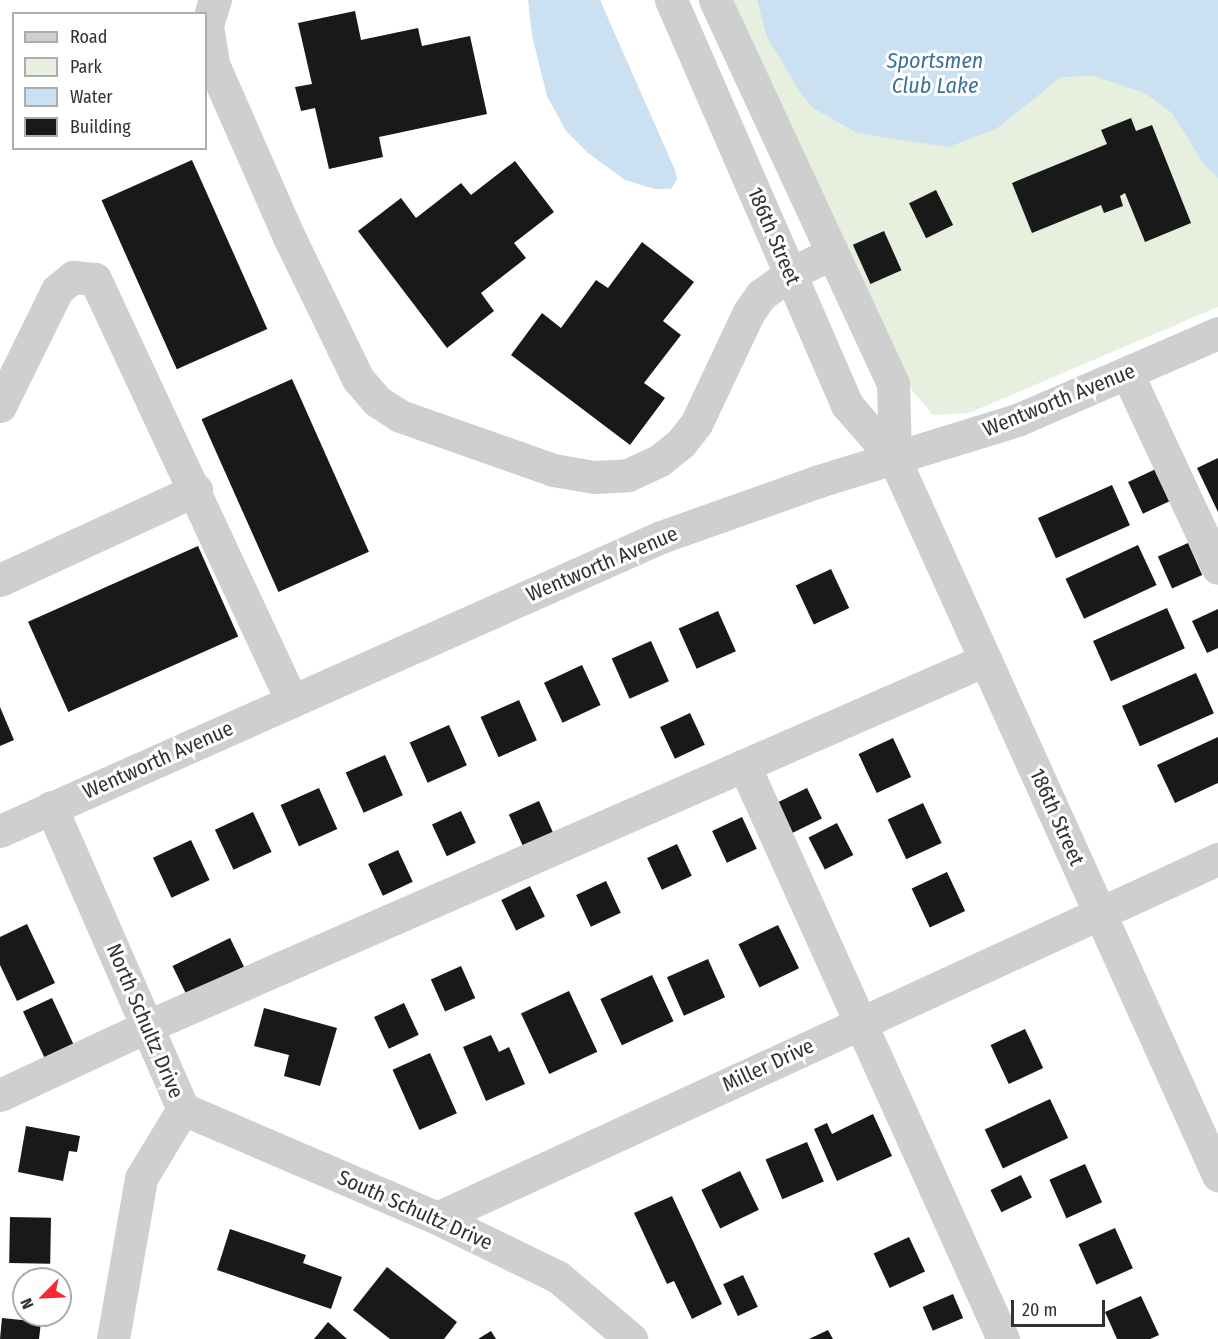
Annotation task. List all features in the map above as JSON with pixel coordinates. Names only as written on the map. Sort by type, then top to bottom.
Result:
[{"type":"street","points":[[215,0],[207,26],[213,64],[285,228],[358,380],[377,401],[400,416],[553,470],[594,477],[627,475],[660,460],[681,443],[696,424],[749,312],[761,295],[790,274],[832,253]]},
{"type":"street","name":"186th Street","points":[[671,0],[847,405],[895,460],[1218,1175]]},
{"type":"street","name":"186th Street","points":[[715,0],[893,383],[895,460]]},
{"type":"street","points":[[0,406],[57,290],[73,277],[95,279],[196,490],[292,701]]},
{"type":"street","name":"Wentworth Avenue","points":[[0,831],[661,537],[819,481],[895,460],[1017,420],[1218,333]]},
{"type":"street","points":[[1127,373],[1218,568]]},
{"type":"street","points":[[0,579],[196,490]]},
{"type":"street","points":[[0,1095],[148,1026],[986,660]]},
{"type":"street","points":[[744,765],[1003,1339]]},
{"type":"street","name":"North Schultz Drive","points":[[51,807],[183,1109],[141,1178],[113,1339]]},
{"type":"street","name":"Miller Drive","points":[[437,1218],[1218,859]]},
{"type":"street","name":"South Schultz Drive","points":[[183,1109],[437,1218],[558,1277],[631,1339]]},
{"type":"green space","points":[[732,0],[1218,0],[1218,307],[969,413],[933,415],[906,383]]},
{"type":"water","points":[[528,0],[600,0],[675,170],[677,179],[671,189],[655,189],[625,180],[588,153],[566,131],[547,96],[532,35]]},
{"type":"water","name":"Sportsmen Club Lake","points":[[757,0],[1218,0],[1218,178],[1205,166],[1172,113],[1145,93],[1094,76],[1061,77],[996,129],[948,147],[857,133],[813,108],[800,92],[767,37]]},
{"type":"building","points":[[355,11],[361,40],[418,28],[422,46],[470,36],[487,114],[379,137],[383,157],[329,169],[315,108],[301,111],[295,87],[312,84],[298,23]]},
{"type":"building","points":[[1131,118],[1136,131],[1152,125],[1191,223],[1145,242],[1125,193],[1120,196],[1123,206],[1104,213],[1101,205],[1032,233],[1012,183],[1107,144],[1101,130]]},
{"type":"building","points":[[192,160],[267,329],[177,369],[102,200]]},
{"type":"building","points":[[515,161],[554,212],[514,243],[526,258],[481,293],[494,311],[447,348],[358,231],[401,198],[416,218],[461,183],[471,195]]},
{"type":"building","points":[[936,190],[953,225],[926,238],[909,203]]},
{"type":"building","points":[[884,231],[901,270],[870,284],[853,245]]},
{"type":"building","points":[[642,242],[694,282],[663,321],[681,335],[644,383],[665,398],[630,445],[511,355],[542,313],[561,328],[596,280],[608,288]]},
{"type":"building","points":[[292,379],[369,552],[278,592],[202,419]]},
{"type":"building","points":[[1218,458],[1218,512],[1197,468]]},
{"type":"building","points":[[1158,468],[1173,500],[1143,514],[1128,482]]},
{"type":"building","points":[[1112,485],[1130,525],[1056,558],[1038,518]]},
{"type":"building","points":[[1188,543],[1202,575],[1172,588],[1158,556]]},
{"type":"building","points":[[1138,545],[1157,585],[1084,619],[1065,579]]},
{"type":"building","points":[[198,546],[238,636],[68,712],[28,622]]},
{"type":"building","points":[[831,569],[849,608],[814,624],[796,585]]},
{"type":"building","points":[[1167,608],[1185,648],[1111,681],[1093,641]]},
{"type":"building","points":[[1218,609],[1218,648],[1207,653],[1192,621]]},
{"type":"building","points":[[718,611],[736,651],[697,669],[679,628]]},
{"type":"building","points":[[651,641],[669,681],[630,699],[612,658]]},
{"type":"building","points":[[582,665],[601,705],[563,723],[544,683]]},
{"type":"building","points":[[1196,673],[1214,713],[1140,746],[1122,706]]},
{"type":"building","points":[[519,700],[537,740],[499,757],[481,717]]},
{"type":"building","points":[[0,707],[14,740],[0,746]]},
{"type":"building","points":[[690,713],[705,745],[675,759],[660,727]]},
{"type":"building","points":[[449,725],[467,765],[428,783],[410,742]]},
{"type":"building","points":[[1218,737],[1218,783],[1175,803],[1157,765]]},
{"type":"building","points":[[893,738],[911,777],[877,793],[859,754]]},
{"type":"building","points":[[385,755],[403,795],[364,813],[346,772]]},
{"type":"building","points":[[319,788],[337,829],[299,846],[281,805]]},
{"type":"building","points":[[807,788],[822,819],[792,833],[777,802]]},
{"type":"building","points":[[539,801],[553,833],[523,846],[509,814]]},
{"type":"building","points":[[923,803],[942,843],[906,859],[888,819]]},
{"type":"building","points":[[461,811],[476,843],[447,856],[432,825]]},
{"type":"building","points":[[253,812],[272,852],[234,870],[215,830]]},
{"type":"building","points":[[742,817],[757,849],[727,863],[712,831]]},
{"type":"building","points":[[837,823],[853,855],[825,870],[808,838]]},
{"type":"building","points":[[191,840],[210,880],[172,898],[153,858]]},
{"type":"building","points":[[677,844],[692,876],[662,890],[647,858]]},
{"type":"building","points":[[398,850],[413,882],[383,896],[368,864]]},
{"type":"building","points":[[947,872],[965,911],[930,927],[912,888]]},
{"type":"building","points":[[606,881],[621,913],[591,927],[576,895]]},
{"type":"building","points":[[530,886],[545,917],[516,931],[501,900]]},
{"type":"building","points":[[27,924],[55,983],[17,1001],[0,965],[0,937]]},
{"type":"building","points":[[778,925],[799,968],[759,987],[738,944]]},
{"type":"building","points":[[230,938],[244,967],[187,995],[172,966]]},
{"type":"building","points":[[708,959],[725,997],[684,1016],[667,977]]},
{"type":"building","points":[[461,966],[475,998],[445,1011],[431,979]]},
{"type":"building","points":[[652,975],[674,1021],[622,1045],[600,999]]},
{"type":"building","points":[[569,991],[597,1052],[549,1074],[521,1013]]},
{"type":"building","points":[[52,998],[74,1045],[45,1059],[23,1012]]},
{"type":"building","points":[[404,1003],[419,1035],[389,1049],[374,1017]]},
{"type":"building","points":[[264,1008],[337,1028],[320,1086],[284,1076],[289,1055],[254,1046]]},
{"type":"building","points":[[1025,1029],[1043,1068],[1009,1084],[991,1045]]},
{"type":"building","points":[[491,1035],[499,1052],[509,1047],[525,1084],[486,1101],[463,1047]]},
{"type":"building","points":[[430,1053],[457,1113],[419,1130],[393,1070]]},
{"type":"building","points":[[1050,1099],[1068,1138],[1003,1168],[985,1129]]},
{"type":"building","points":[[873,1114],[892,1156],[837,1181],[814,1129],[827,1123],[832,1134]]},
{"type":"building","points":[[26,1126],[80,1136],[77,1152],[69,1151],[63,1181],[18,1172]]},
{"type":"building","points":[[807,1142],[824,1182],[782,1199],[766,1160]]},
{"type":"building","points":[[1085,1164],[1102,1202],[1066,1218],[1049,1180]]},
{"type":"building","points":[[740,1171],[759,1210],[720,1228],[701,1190]]},
{"type":"building","points":[[1021,1175],[1032,1197],[1001,1212],[990,1190]]},
{"type":"building","points":[[672,1196],[722,1304],[692,1319],[674,1281],[667,1284],[634,1213]]},
{"type":"building","points":[[10,1217],[51,1218],[50,1264],[9,1263]]},
{"type":"building","points":[[1115,1228],[1133,1268],[1096,1284],[1078,1244]]},
{"type":"building","points":[[230,1229],[306,1255],[303,1263],[342,1277],[331,1309],[217,1270]]},
{"type":"building","points":[[909,1237],[925,1271],[890,1288],[874,1253]]},
{"type":"building","points":[[387,1267],[457,1322],[444,1339],[390,1339],[353,1310]]},
{"type":"building","points":[[743,1275],[758,1307],[738,1316],[723,1284]]},
{"type":"building","points":[[953,1294],[963,1318],[933,1331],[923,1307]]},
{"type":"building","points":[[1141,1296],[1159,1335],[1150,1339],[1117,1339],[1105,1312]]},
{"type":"building","points":[[2,1318],[12,1319],[12,1327],[40,1327],[39,1339],[0,1339]]},
{"type":"building","points":[[328,1322],[347,1339],[314,1339]]},
{"type":"building","points":[[828,1330],[833,1339],[809,1339]]},
{"type":"building","points":[[491,1331],[496,1339],[478,1339]]}]
